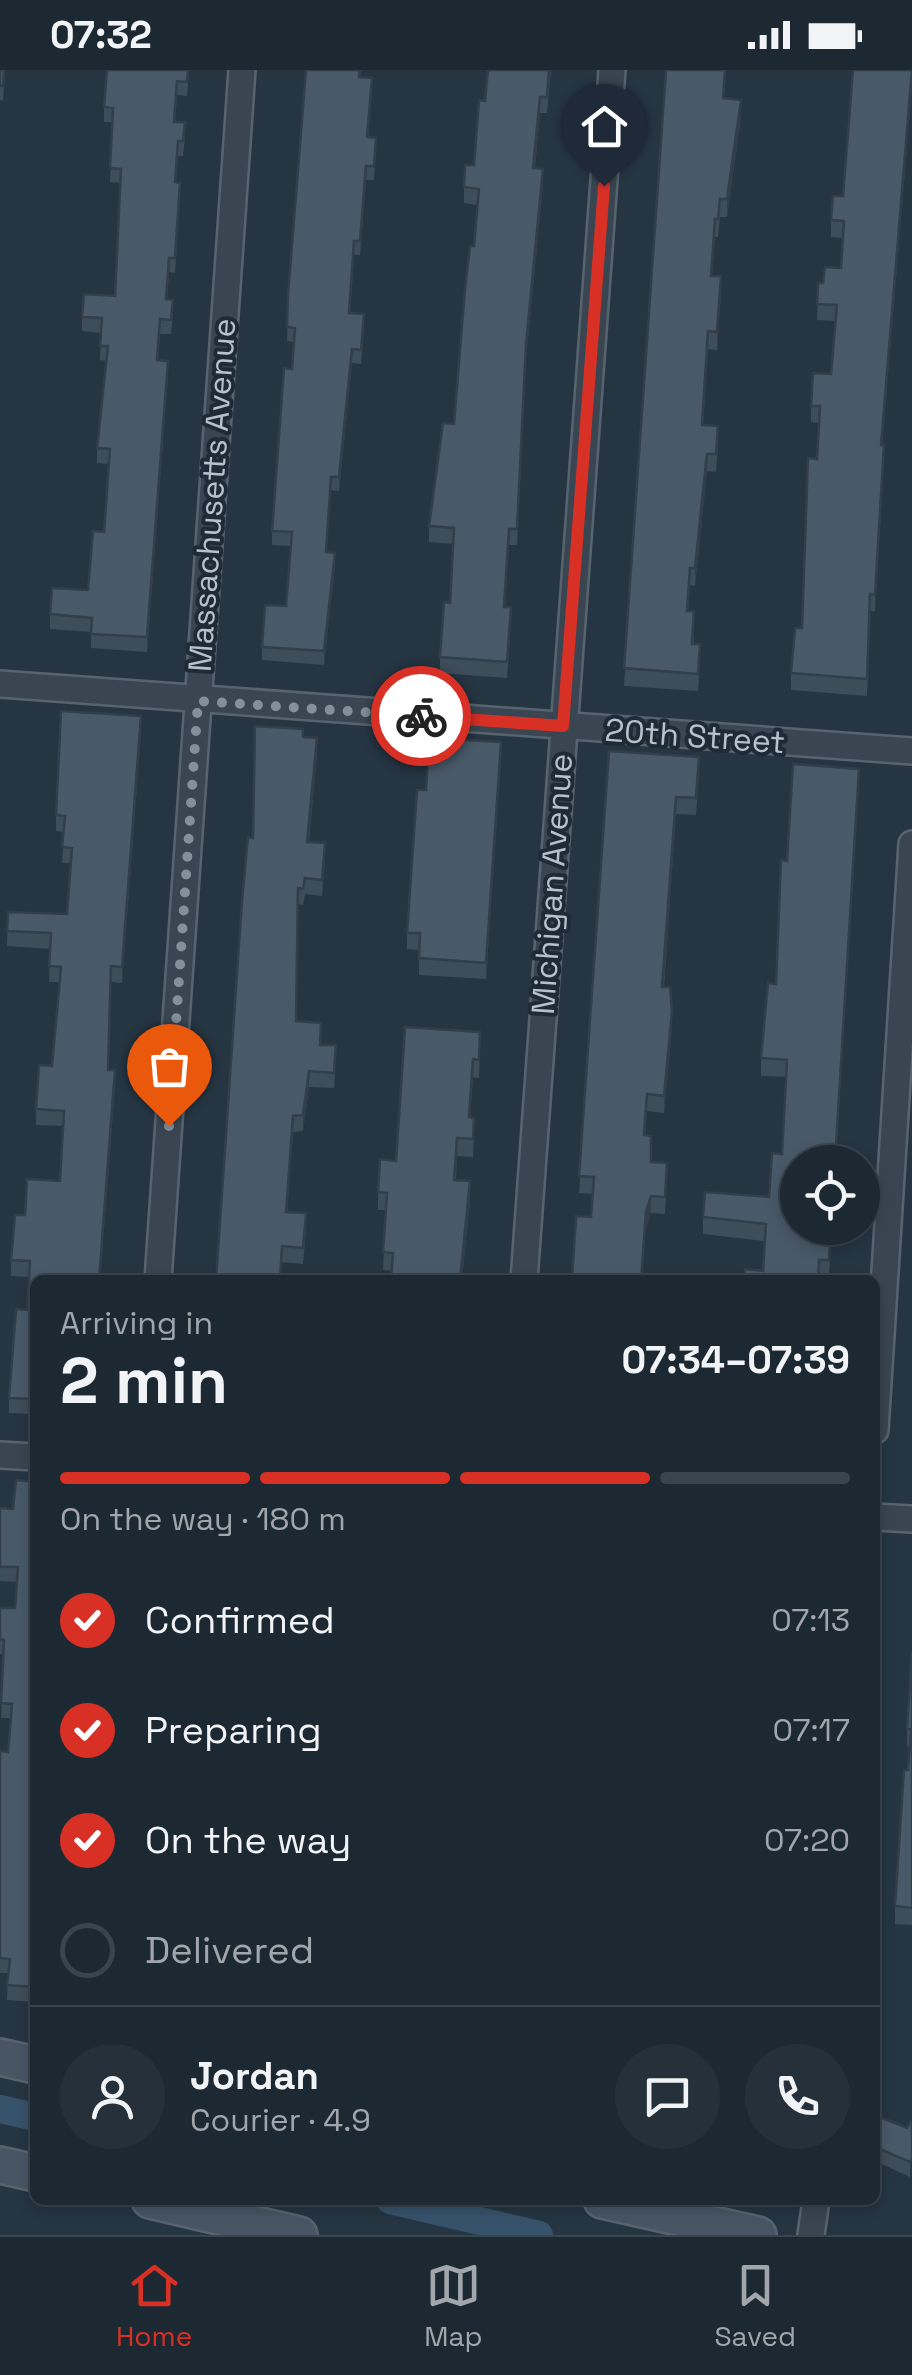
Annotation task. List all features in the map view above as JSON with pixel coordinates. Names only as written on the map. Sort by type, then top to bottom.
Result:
[{"type":"main road","points":[[0,2057],[30,2065]]},
{"type":"main road","points":[[0,2165],[30,2172]]},
{"type":"main road","points":[[171,2205],[298,2235]]},
{"type":"main road","points":[[624,2205],[758,2235]]},
{"type":"street","name":"Massachusetts Avenue","points":[[158,1275],[242,70]]},
{"type":"street","name":"Michigan Avenue","points":[[524,1275],[612,70]]},
{"type":"street","name":"20th Street","points":[[0,684],[912,751]]},
{"type":"street","points":[[880,1351],[912,844]]},
{"type":"street","points":[[0,1455],[30,1457]]},
{"type":"street","points":[[880,1517],[912,1519]]},
{"type":"street","points":[[811,2235],[815,2205]]},
{"type":"building","points":[[107,70],[188,70],[187,82],[177,81],[174,122],[185,122],[183,141],[178,141],[175,182],[180,183],[175,258],[169,258],[166,299],[173,300],[171,320],[160,319],[157,360],[168,361],[147,637],[91,634],[92,618],[50,614],[52,588],[88,590],[93,531],[104,532],[110,449],[97,448],[108,346],[100,346],[102,318],[82,317],[84,294],[115,296],[121,169],[110,168],[113,108],[104,107]]},
{"type":"building","points":[[306,70],[360,70],[359,77],[372,78],[367,137],[376,138],[374,166],[366,166],[360,241],[354,241],[349,313],[364,314],[361,350],[352,349],[339,477],[331,477],[326,552],[335,553],[324,651],[262,647],[265,605],[286,606],[292,532],[272,531],[284,368],[292,369],[295,328],[287,327],[288,295]]},
{"type":"building","points":[[488,70],[549,70],[547,97],[540,97],[533,168],[543,169],[526,344],[517,529],[509,529],[504,607],[511,607],[507,662],[440,657],[444,602],[450,603],[454,528],[429,526],[443,423],[454,424],[465,289],[479,189],[464,187],[465,165],[474,165],[479,100],[485,101]]},
{"type":"building","points":[[666,70],[725,70],[723,98],[741,100],[727,199],[720,199],[715,219],[711,276],[721,276],[717,332],[708,331],[702,425],[718,426],[716,454],[707,454],[687,611],[694,611],[692,644],[700,644],[698,674],[624,668]]},
{"type":"building","points":[[853,70],[912,70],[881,445],[867,679],[791,673],[795,628],[802,628],[808,458],[817,459],[820,406],[811,406],[813,373],[831,374],[837,305],[817,304],[818,283],[823,283],[825,267],[841,268],[844,221],[831,220],[833,196],[843,196]]},
{"type":"building","points":[[61,711],[141,716],[122,967],[111,966],[108,1070],[115,1070],[99,1275],[30,1275],[30,1399],[9,1398],[16,1309],[27,1310],[30,1261],[11,1260],[15,1215],[25,1215],[27,1179],[60,1181],[64,1111],[36,1109],[39,1065],[52,1066],[61,967],[49,966],[51,933],[7,931],[8,912],[67,914],[72,848],[62,847],[65,816],[56,815]]},
{"type":"building","points":[[255,726],[303,729],[303,737],[317,738],[307,842],[325,843],[322,880],[305,878],[303,889],[298,888],[296,1021],[321,1023],[320,1045],[336,1045],[334,1073],[309,1071],[303,1115],[293,1116],[286,1212],[306,1213],[303,1248],[282,1246],[280,1275],[216,1275],[242,901],[248,837],[253,838]]},
{"type":"building","points":[[429,738],[501,742],[486,963],[419,958],[420,933],[407,933],[417,790],[426,790]]},
{"type":"building","points":[[609,751],[699,757],[696,798],[676,797],[662,987],[670,987],[672,1011],[664,1096],[647,1094],[644,1135],[651,1136],[651,1162],[667,1163],[665,1197],[651,1196],[646,1212],[641,1275],[572,1275],[576,1216],[591,1217],[594,1177],[579,1176]]},
{"type":"building","points":[[793,764],[859,769],[836,1145],[782,1145],[787,1060],[761,1058],[768,983],[776,984],[781,860],[787,861]]},
{"type":"building","points":[[405,1027],[480,1032],[479,1060],[473,1059],[469,1117],[474,1118],[473,1139],[457,1138],[454,1180],[470,1181],[461,1275],[391,1275],[393,1253],[383,1252],[387,1193],[378,1192],[380,1159],[396,1161]]},
{"type":"building","points":[[772,1153],[780,1154],[780,1245],[830,1245],[829,1260],[819,1260],[818,1275],[744,1275],[745,1269],[763,1271],[766,1224],[703,1217],[705,1192],[769,1197]]},
{"type":"building","points":[[16,1480],[30,1481],[30,1987],[7,1985],[10,1959],[0,1958],[0,1751],[8,1752],[12,1704],[1,1703],[4,1640],[0,1639],[0,1608],[15,1608],[18,1567],[0,1567],[0,1508],[13,1509]]},
{"type":"building","points":[[912,1651],[912,1908],[895,1906],[904,1770],[908,1770],[911,1729],[907,1729]]},
{"type":"building","points":[[880,2117],[907,2128],[912,2123],[910,2162],[880,2149]]},
{"type":"waterway","points":[[0,2109],[30,2116]]},
{"type":"waterway","points":[[411,2205],[539,2235]]},
{"type":"way so far","points":[[169,1126],[198,701],[421,716]]},
{"type":"route","points":[[421,716],[563,726],[604,186]]}]
